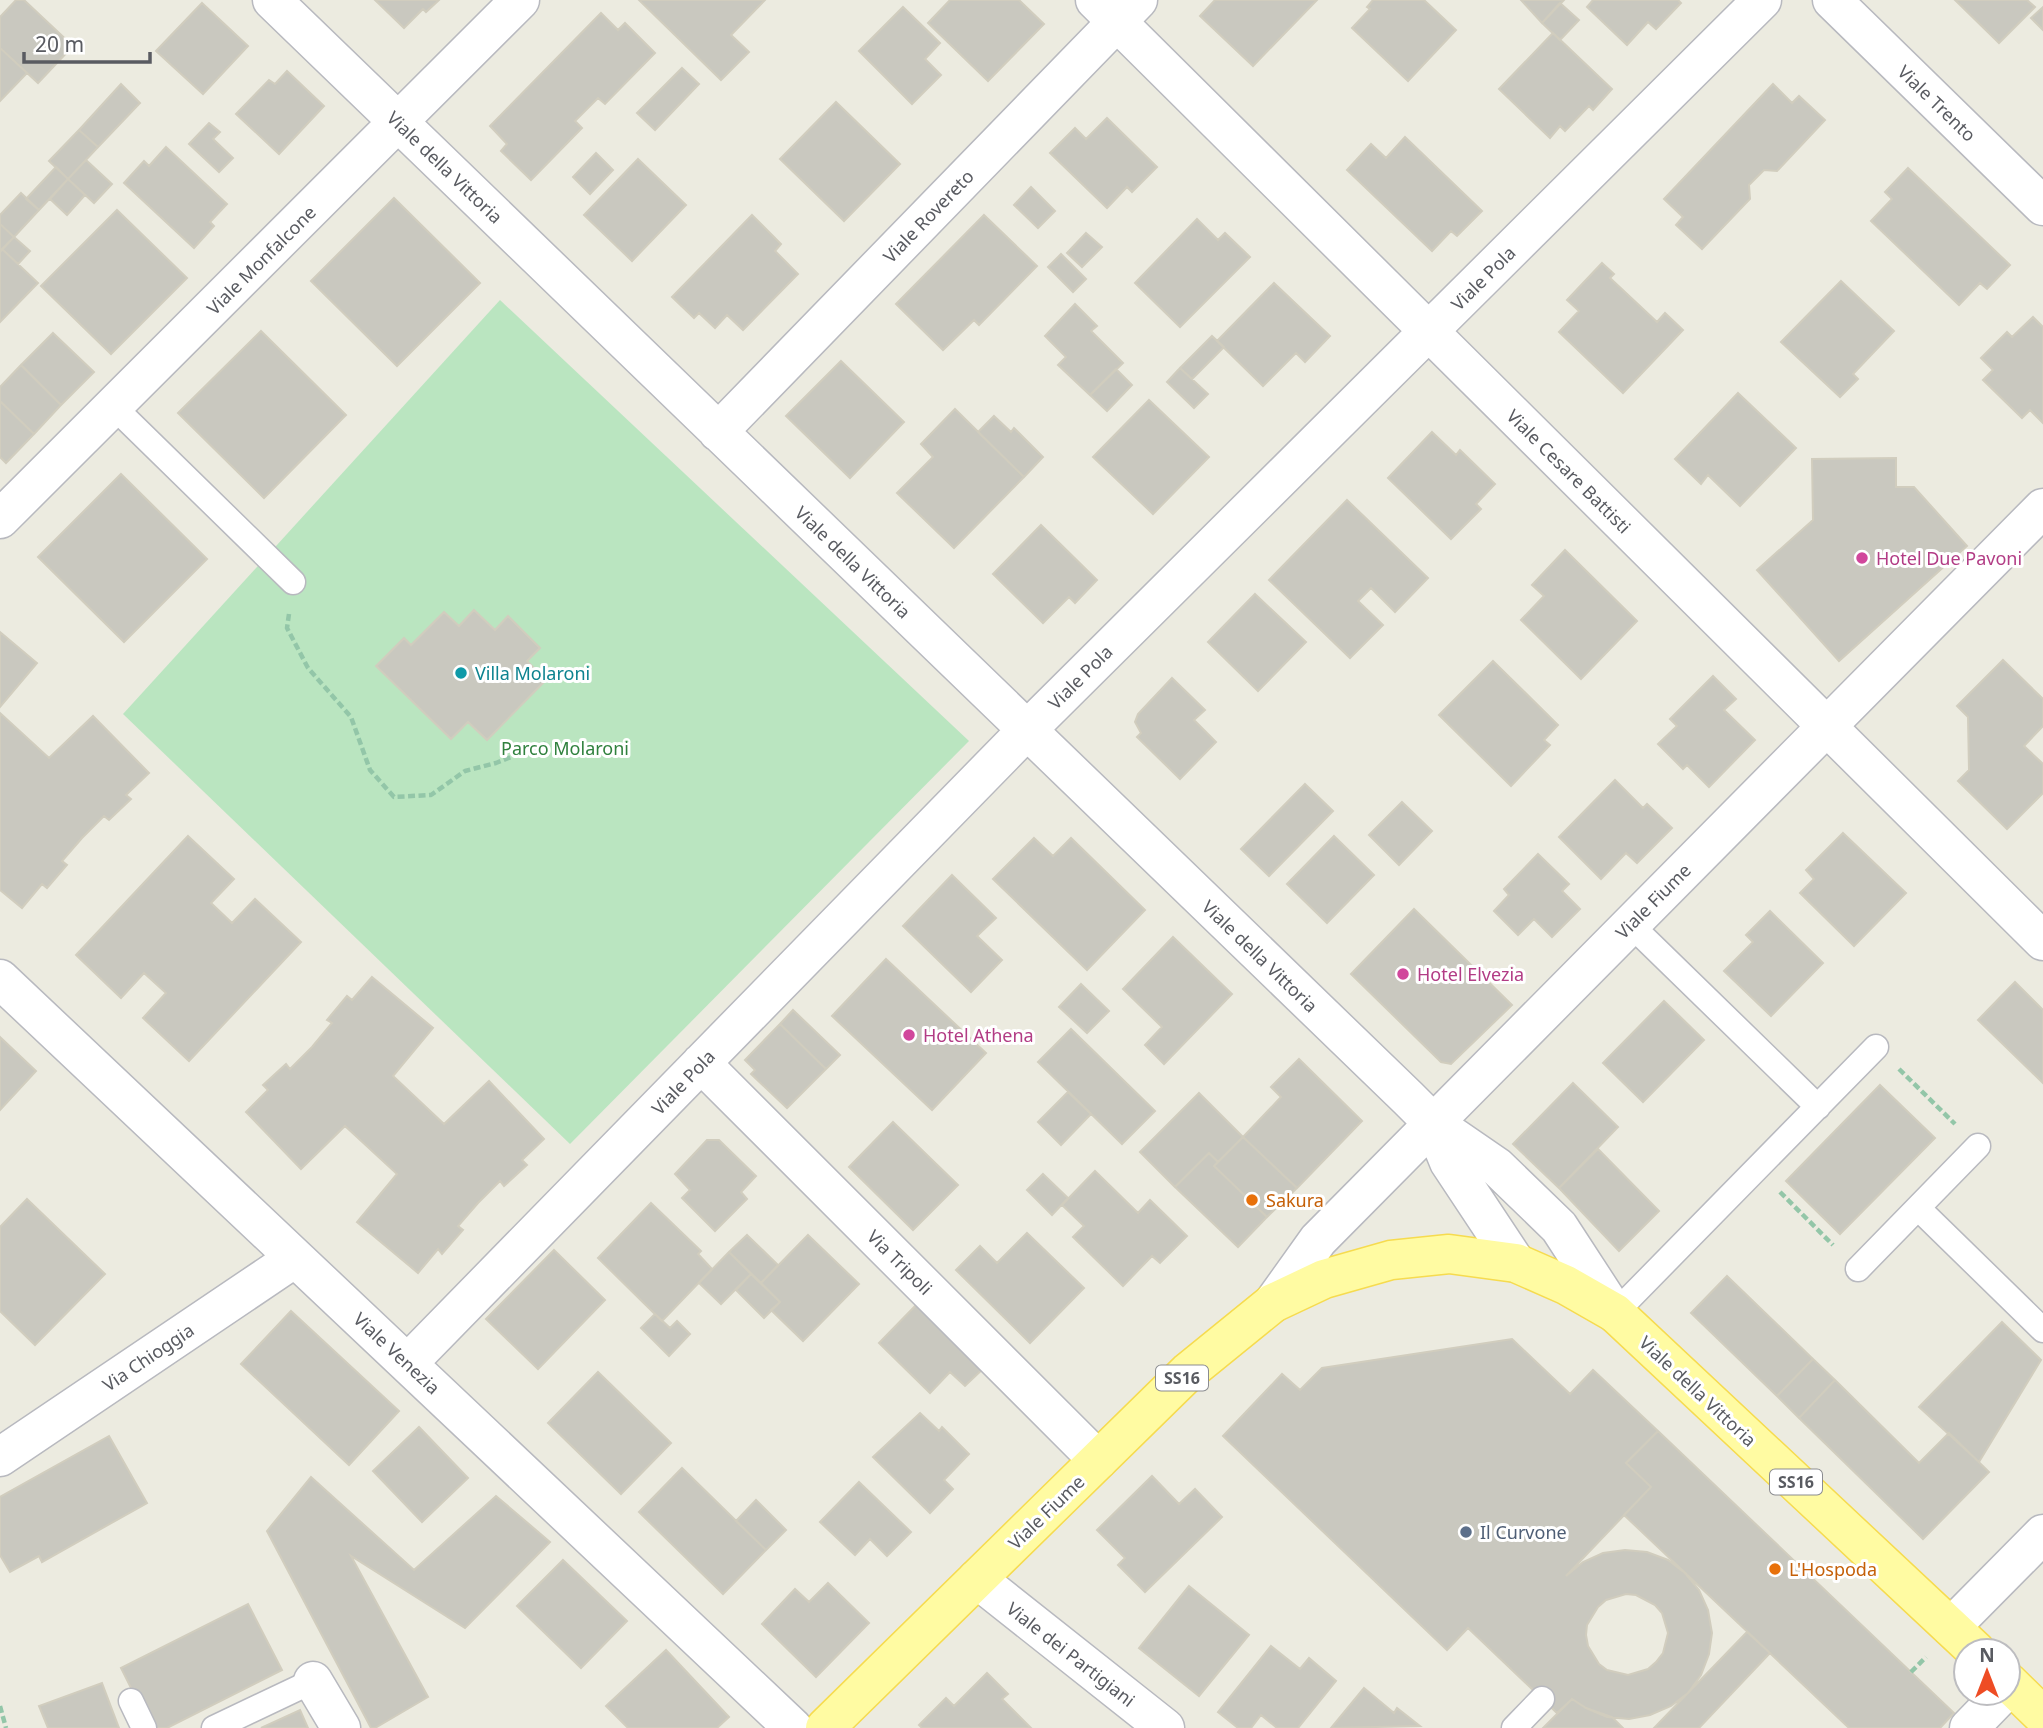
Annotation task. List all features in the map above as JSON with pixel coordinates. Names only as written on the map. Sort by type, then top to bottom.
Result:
[{"type":"main road","name":"Viale Fiume","points":[[825,1728],[1188,1373],[1273,1303],[1324,1279],[1391,1260],[1449,1254],[1516,1263],[1566,1285],[1615,1313]]},
{"type":"main road","name":"Viale della Vittoria","points":[[1615,1313],[1952,1644]]},
{"type":"main road","points":[[2022,1699],[2043,1716]]},
{"type":"street","name":"Viale della Vittoria","points":[[272,0],[1433,1123],[1497,1167],[1559,1227],[1615,1313]]},
{"type":"street","name":"Viale Monfalcone","points":[[0,519],[520,0]]},
{"type":"street","name":"Viale Pola","points":[[408,1363],[1027,730],[1762,0]]},
{"type":"street","name":"Viale Trento","points":[[1832,0],[2043,206]]},
{"type":"street","name":"Viale Cesare Battisti","points":[[1117,7],[1429,332],[2043,941]]},
{"type":"street","name":"Viale Rovereto","points":[[718,432],[1117,7]]},
{"type":"street","name":"Viale Fiume","points":[[1273,1303],[1318,1240],[2043,508]]},
{"type":"street","name":"Viale Venezia","points":[[0,979],[793,1728]]},
{"type":"street","name":"Via Tripoli","points":[[701,1063],[1098,1460]]},
{"type":"street","name":"Viale della Vittoria","points":[[1433,1123],[1449,1163],[1516,1263]]},
{"type":"street","name":"Via Chioggia","points":[[0,1457],[295,1258]]},
{"type":"street","points":[[1958,1637],[2043,1534]]},
{"type":"street","name":"Viale dei Partigiani","points":[[977,1579],[1165,1728]]},
{"type":"street","points":[[313,1681],[341,1728]]},
{"type":"street","points":[[1969,1728],[1988,1707]]},
{"type":"lane","points":[[113,407],[293,582]]},
{"type":"lane","points":[[1630,924],[1818,1107]]},
{"type":"lane","points":[[1615,1313],[1876,1047]]},
{"type":"lane","points":[[1858,1269],[1978,1146]]},
{"type":"lane","points":[[1918,1208],[2043,1330]]},
{"type":"lane","points":[[214,1728],[313,1681]]},
{"type":"lane","points":[[1514,1728],[1542,1699]]},
{"type":"lane","points":[[131,1701],[144,1728]]},
{"type":"lane","points":[[2032,1728],[2043,1716]]},
{"type":"path","points":[[293,582],[287,628],[308,668],[351,717],[370,769],[394,797],[431,795],[465,771],[496,763],[547,743]]},
{"type":"path","points":[[1876,1047],[1978,1146]]},
{"type":"path","points":[[1757,1169],[1858,1269]]},
{"type":"path","points":[[1911,1672],[1952,1644]]},
{"type":"path","points":[[0,1706],[6,1728]]},
{"type":"green space","name":"Parco Molaroni","points":[[500,300],[969,741],[570,1144],[123,714]]},
{"type":"building","points":[[16,0],[24,0],[73,46],[38,83],[0,48],[0,17]]},
{"type":"building","points":[[375,0],[439,0],[426,12],[423,9],[404,28]]},
{"type":"building","points":[[639,0],[765,0],[731,35],[749,52],[721,80]]},
{"type":"building","points":[[950,0],[1019,0],[1044,24],[988,81],[928,23]]},
{"type":"building","points":[[1215,0],[1317,0],[1253,66],[1200,16]]},
{"type":"building","points":[[1373,0],[1424,0],[1456,30],[1408,81],[1352,28],[1370,9],[1367,7]]},
{"type":"building","points":[[1521,0],[1564,0],[1542,23]]},
{"type":"building","points":[[1593,0],[1678,0],[1681,3],[1656,29],[1648,22],[1627,45],[1587,7]]},
{"type":"building","points":[[1955,0],[2027,0],[2035,7],[1999,43]]},
{"type":"building","points":[[202,3],[248,46],[203,94],[156,51]]},
{"type":"building","points":[[1560,3],[1579,20],[1560,40],[1542,23]]},
{"type":"building","points":[[903,7],[940,43],[925,59],[941,75],[912,104],[859,51]]},
{"type":"building","points":[[2043,7],[2043,30],[2031,18]]},
{"type":"building","points":[[601,13],[618,30],[625,23],[655,53],[605,104],[598,98],[575,121],[582,128],[531,180],[501,151],[507,144],[490,126]]},
{"type":"building","points":[[1553,33],[1612,89],[1593,110],[1589,106],[1565,131],[1560,126],[1550,138],[1499,89]]},
{"type":"building","points":[[0,48],[27,73],[0,101]]},
{"type":"building","points":[[682,68],[699,84],[655,130],[637,113]]},
{"type":"building","points":[[287,71],[324,106],[279,154],[236,114],[269,80],[275,84]]},
{"type":"building","points":[[121,84],[140,103],[98,147],[79,130]]},
{"type":"building","points":[[1773,84],[1792,103],[1799,96],[1825,120],[1777,171],[1764,170],[1749,185],[1750,199],[1702,249],[1676,225],[1683,217],[1664,199]]},
{"type":"building","points":[[836,102],[900,164],[844,221],[780,159]]},
{"type":"building","points":[[1107,118],[1157,167],[1132,192],[1127,187],[1107,208],[1050,153],[1075,128],[1086,139]]},
{"type":"building","points":[[209,123],[220,132],[213,139],[233,158],[219,172],[189,144]]},
{"type":"building","points":[[79,130],[98,147],[68,179],[49,161]]},
{"type":"building","points":[[1405,137],[1482,211],[1457,236],[1451,231],[1432,251],[1347,170],[1371,144],[1386,158]]},
{"type":"building","points":[[166,147],[227,204],[210,222],[214,226],[194,248],[124,183],[144,161],[149,166]]},
{"type":"building","points":[[596,153],[613,170],[590,194],[573,177]]},
{"type":"building","points":[[638,159],[686,205],[632,261],[584,215]]},
{"type":"building","points":[[86,160],[112,184],[94,203],[68,179]]},
{"type":"building","points":[[56,167],[68,179],[39,210],[26,199]]},
{"type":"building","points":[[1908,168],[2010,265],[1987,289],[1980,283],[1959,305],[1871,221],[1892,199],[1885,192]]},
{"type":"building","points":[[68,179],[85,195],[67,215],[50,199]]},
{"type":"building","points":[[1031,187],[1055,211],[1038,228],[1014,205]]},
{"type":"building","points":[[21,193],[39,210],[14,237],[0,224],[0,215]]},
{"type":"building","points":[[394,198],[480,283],[397,366],[311,281]]},
{"type":"building","points":[[117,210],[187,278],[111,354],[41,286]]},
{"type":"building","points":[[752,215],[781,244],[775,251],[798,274],[743,330],[727,315],[715,328],[699,313],[694,318],[672,297]]},
{"type":"building","points":[[984,215],[1037,266],[979,325],[974,320],[943,350],[896,304]]},
{"type":"building","points":[[1197,219],[1218,240],[1225,233],[1250,257],[1180,327],[1135,283]]},
{"type":"building","points":[[0,224],[14,237],[0,252]]},
{"type":"building","points":[[1086,233],[1102,247],[1082,267],[1067,253]]},
{"type":"building","points":[[14,237],[30,251],[18,264],[2,249]]},
{"type":"building","points":[[2,249],[38,283],[0,322],[0,252]]},
{"type":"building","points":[[1061,254],[1086,279],[1073,292],[1048,267]]},
{"type":"building","points":[[1602,263],[1614,274],[1610,278],[1657,322],[1665,313],[1683,330],[1623,393],[1559,332],[1579,311],[1567,300]]},
{"type":"building","points":[[1841,281],[1894,331],[1853,374],[1858,379],[1840,397],[1781,342]]},
{"type":"building","points":[[1274,283],[1330,336],[1305,362],[1296,353],[1263,386],[1217,341]]},
{"type":"building","points":[[1075,304],[1097,326],[1091,331],[1123,363],[1090,395],[1058,365],[1066,357],[1045,336]]},
{"type":"building","points":[[2033,317],[2043,327],[2043,423],[2030,410],[2022,418],[1983,380],[1993,370],[1981,358],[2007,332],[2012,337]]},
{"type":"building","points":[[261,331],[346,415],[264,498],[178,413]]},
{"type":"building","points":[[53,333],[94,372],[61,405],[21,365]]},
{"type":"building","points":[[1212,336],[1224,347],[1192,379],[1180,368]]},
{"type":"building","points":[[841,361],[904,422],[850,478],[786,416]]},
{"type":"building","points":[[21,365],[61,405],[34,434],[0,401],[0,387]]},
{"type":"building","points":[[1180,368],[1208,394],[1194,408],[1167,382]]},
{"type":"building","points":[[1116,369],[1132,385],[1107,411],[1090,395]]},
{"type":"building","points":[[1738,393],[1796,448],[1740,506],[1708,475],[1701,484],[1675,459]]},
{"type":"building","points":[[1149,400],[1209,457],[1153,514],[1093,457]]},
{"type":"building","points":[[0,401],[34,434],[6,463],[0,457]]},
{"type":"building","points":[[955,409],[1024,477],[954,548],[897,493],[933,457],[921,444]]},
{"type":"building","points":[[994,416],[1011,432],[1014,428],[1043,457],[1024,477],[978,432]]},
{"type":"building","points":[[1432,432],[1456,455],[1460,450],[1495,484],[1476,504],[1481,509],[1451,539],[1388,478]]},
{"type":"building","name":"Hotel Due Pavoni","points":[[1896,458],[1896,487],[1914,487],[1967,546],[1839,661],[1757,570],[1813,520],[1812,459]]},
{"type":"building","points":[[121,474],[207,559],[124,642],[38,557]]},
{"type":"building","points":[[1347,500],[1428,578],[1395,612],[1371,588],[1358,601],[1383,625],[1350,658],[1269,580]]},
{"type":"building","points":[[1041,525],[1097,580],[1075,603],[1069,597],[1043,623],[993,574]]},
{"type":"building","points":[[1565,550],[1637,621],[1581,679],[1521,620],[1544,596],[1532,585]]},
{"type":"building","points":[[1255,594],[1306,642],[1258,691],[1208,642]]},
{"type":"building","name":"Villa Molaroni","points":[[474,610],[495,630],[508,616],[540,648],[527,661],[546,680],[487,740],[468,722],[451,739],[376,666],[404,638],[411,645],[444,612],[459,626]]},
{"type":"building","points":[[0,632],[37,663],[0,707]]},
{"type":"building","points":[[2003,660],[2043,699],[2043,726],[2024,746],[2043,764],[2043,793],[2007,829],[1958,781],[1969,770],[1968,717],[1957,706]]},
{"type":"building","points":[[1493,661],[1558,725],[1544,740],[1550,745],[1511,786],[1439,715]]},
{"type":"building","points":[[1713,676],[1736,699],[1724,710],[1755,740],[1709,787],[1687,765],[1683,769],[1658,744],[1677,726],[1670,719]]},
{"type":"building","points":[[1172,678],[1205,710],[1194,720],[1216,742],[1180,779],[1137,737],[1141,733],[1135,722],[1138,714]]},
{"type":"building","points":[[0,713],[49,758],[93,716],[149,773],[126,795],[131,799],[109,820],[104,816],[82,838],[62,861],[67,865],[47,888],[42,884],[22,908],[0,890]]},
{"type":"building","points":[[1615,780],[1643,808],[1647,804],[1672,828],[1637,863],[1626,853],[1601,879],[1559,837]]},
{"type":"building","points":[[1305,784],[1333,811],[1269,876],[1241,849]]},
{"type":"building","points":[[1402,802],[1432,831],[1399,865],[1369,835]]},
{"type":"building","points":[[1843,833],[1906,893],[1854,946],[1800,893],[1814,879],[1806,870]]},
{"type":"building","points":[[188,836],[234,879],[211,903],[232,923],[255,899],[301,942],[189,1061],[143,1018],[166,993],[144,973],[121,998],[76,955]]},
{"type":"building","points":[[1334,836],[1374,875],[1327,923],[1287,884]]},
{"type":"building","points":[[1034,838],[1053,856],[1071,838],[1145,910],[1087,970],[993,879]]},
{"type":"building","points":[[1538,854],[1569,884],[1562,891],[1580,909],[1552,937],[1534,919],[1518,935],[1494,911],[1509,895],[1504,889]]},
{"type":"building","points":[[952,875],[996,918],[977,936],[1002,960],[971,992],[903,926]]},
{"type":"building","points":[[1414,909],[1512,1005],[1451,1064],[1441,1062],[1351,974]]},
{"type":"building","points":[[1770,911],[1823,963],[1771,1016],[1724,971],[1753,942],[1746,935]]},
{"type":"building","points":[[1173,937],[1232,994],[1164,1064],[1145,1045],[1162,1027],[1123,989]]},
{"type":"building","name":"Hotel Athena","points":[[886,959],[986,1053],[932,1110],[832,1016]]},
{"type":"building","points":[[372,977],[433,1028],[393,1076],[444,1124],[489,1081],[544,1139],[522,1160],[527,1165],[504,1186],[500,1181],[458,1226],[463,1230],[442,1254],[438,1249],[418,1273],[357,1222],[397,1174],[345,1126],[301,1169],[246,1112],[268,1090],[263,1085],[286,1064],[290,1069],[332,1023],[327,1020],[347,996],[352,1000]]},
{"type":"building","points":[[2015,982],[2043,1010],[2043,1083],[1978,1020]]},
{"type":"building","points":[[1081,984],[1109,1011],[1087,1033],[1059,1007]]},
{"type":"building","points":[[1664,1001],[1704,1040],[1643,1102],[1603,1063]]},
{"type":"building","points":[[793,1010],[840,1055],[826,1069],[780,1024]]},
{"type":"building","points":[[780,1024],[826,1069],[787,1108],[751,1074],[755,1070],[745,1060]]},
{"type":"building","points":[[1071,1029],[1155,1111],[1122,1144],[1038,1062]]},
{"type":"building","points":[[0,1037],[36,1071],[0,1110]]},
{"type":"building","points":[[1299,1059],[1362,1121],[1297,1188],[1243,1137],[1281,1097],[1271,1087]]},
{"type":"building","points":[[1573,1083],[1618,1127],[1559,1188],[1513,1144]]},
{"type":"building","points":[[1880,1085],[1935,1138],[1840,1234],[1786,1181]]},
{"type":"building","points":[[1068,1092],[1091,1114],[1061,1145],[1038,1122]]},
{"type":"building","points":[[1199,1093],[1243,1137],[1218,1162],[1209,1153],[1175,1187],[1140,1152]]},
{"type":"building","points":[[893,1122],[958,1185],[913,1230],[849,1167]]},
{"type":"building","points":[[1243,1137],[1297,1188],[1267,1217],[1214,1166]]},
{"type":"building","points":[[707,1140],[719,1140],[756,1176],[741,1192],[747,1199],[715,1231],[682,1198],[690,1190],[675,1174]]},
{"type":"building","points":[[1598,1149],[1659,1211],[1619,1251],[1559,1188]]},
{"type":"building","points":[[1209,1153],[1218,1162],[1214,1166],[1267,1217],[1238,1247],[1175,1187]]},
{"type":"building","points":[[1095,1171],[1138,1213],[1150,1200],[1187,1236],[1160,1263],[1152,1256],[1123,1286],[1073,1237],[1084,1226],[1062,1205]]},
{"type":"building","points":[[1043,1174],[1068,1198],[1052,1215],[1027,1190]]},
{"type":"building","points":[[27,1199],[105,1274],[35,1345],[0,1311],[0,1227]]},
{"type":"building","points":[[651,1203],[701,1251],[698,1254],[712,1269],[662,1321],[598,1258]]},
{"type":"building","points":[[1027,1233],[1084,1288],[1030,1343],[956,1270],[980,1246],[997,1263]]},
{"type":"building","points":[[747,1235],[778,1265],[761,1283],[729,1252]]},
{"type":"building","points":[[808,1235],[859,1284],[803,1341],[771,1310],[780,1302],[761,1283]]},
{"type":"building","points":[[554,1250],[605,1300],[538,1369],[486,1319]]},
{"type":"building","points":[[729,1252],[751,1274],[721,1304],[699,1283]]},
{"type":"building","points":[[751,1274],[780,1302],[764,1318],[736,1290]]},
{"type":"building","points":[[1727,1276],[1813,1359],[1777,1396],[1691,1313]]},
{"type":"building","points":[[920,1301],[986,1366],[965,1386],[950,1372],[930,1393],[879,1343]]},
{"type":"building","points":[[291,1311],[399,1411],[349,1465],[241,1364]]},
{"type":"building","points":[[655,1314],[670,1328],[677,1321],[690,1334],[669,1356],[641,1328]]},
{"type":"building","points":[[2002,1322],[2041,1360],[1979,1462],[1919,1407]]},
{"type":"building","name":"Il Curvone","points":[[1512,1339],[1570,1394],[1593,1370],[1658,1431],[1626,1463],[1651,1487],[1566,1576],[1583,1562],[1603,1553],[1625,1550],[1647,1552],[1668,1560],[1685,1573],[1699,1590],[1708,1610],[1712,1633],[1709,1654],[1701,1675],[1688,1693],[1671,1706],[1650,1715],[1629,1719],[1607,1717],[1572,1699],[1557,1713],[1468,1628],[1447,1650],[1223,1436],[1282,1374],[1300,1390],[1322,1368]],"holes":[[[1626,1594],[1636,1595],[1655,1605],[1662,1613],[1668,1633],[1663,1653],[1648,1669],[1628,1675],[1607,1670],[1599,1664],[1588,1646],[1587,1625],[1598,1607],[1606,1600]]]},
{"type":"building","points":[[1813,1359],[1835,1380],[1799,1418],[1777,1396]]},
{"type":"building","points":[[598,1372],[671,1443],[621,1494],[548,1423]]},
{"type":"building","points":[[1835,1380],[1919,1463],[1949,1433],[1989,1472],[1923,1539],[1799,1418]]},
{"type":"building","points":[[920,1413],[939,1431],[942,1427],[969,1454],[944,1480],[953,1489],[930,1513],[873,1457]]},
{"type":"building","points":[[419,1427],[468,1478],[422,1522],[373,1471]]},
{"type":"building","points":[[1658,1431],[1954,1713],[1940,1728],[1849,1728],[1624,1515],[1651,1487],[1626,1463]]},
{"type":"building","points":[[109,1436],[147,1503],[42,1562],[39,1556],[10,1572],[0,1555],[0,1497]]},
{"type":"building","points":[[682,1468],[766,1550],[723,1594],[639,1512]]},
{"type":"building","points":[[1152,1476],[1179,1504],[1195,1489],[1222,1517],[1145,1592],[1118,1565],[1125,1558],[1097,1530]]},
{"type":"building","points":[[311,1477],[414,1570],[496,1496],[550,1542],[465,1628],[351,1556],[428,1697],[375,1728],[371,1728],[267,1531]]},
{"type":"building","points":[[859,1482],[911,1532],[887,1556],[870,1539],[855,1555],[820,1522]]},
{"type":"building","points":[[756,1500],[786,1530],[766,1550],[736,1521]]},
{"type":"building","points":[[563,1560],[627,1621],[581,1668],[517,1606]]},
{"type":"building","points":[[828,1583],[869,1623],[816,1677],[762,1624],[795,1589],[809,1602]]},
{"type":"building","points":[[1189,1586],[1249,1635],[1199,1696],[1139,1648]]},
{"type":"building","points":[[248,1604],[282,1670],[167,1728],[151,1728],[121,1668]]},
{"type":"building","points":[[1747,1632],[1770,1653],[1699,1728],[1654,1728]]},
{"type":"building","points":[[1271,1646],[1300,1669],[1309,1658],[1336,1681],[1298,1728],[1277,1728],[1261,1715],[1251,1728],[1238,1728],[1218,1712]]},
{"type":"building","points":[[666,1650],[729,1717],[717,1728],[628,1728],[606,1706]]},
{"type":"building","points":[[987,1673],[1008,1694],[1002,1699],[1031,1728],[922,1728],[919,1725],[946,1698],[954,1706]]},
{"type":"building","points":[[102,1683],[119,1728],[48,1728],[39,1706]]},
{"type":"building","points":[[1364,1688],[1394,1713],[1397,1708],[1420,1726],[1331,1728]]},
{"type":"building","points":[[1572,1699],[1586,1708],[1612,1717],[1623,1728],[1543,1728]]},
{"type":"building","points":[[300,1710],[308,1728],[261,1728]]},
{"type":"place","name":"Hotel Due Pavoni","points":[[1862,558]]},
{"type":"place","name":"Villa Molaroni","points":[[461,673]]},
{"type":"place","name":"Hotel Elvezia","points":[[1403,974]]},
{"type":"place","name":"Hotel Athena","points":[[909,1035]]},
{"type":"place","name":"Sakura","points":[[1252,1200]]},
{"type":"place","name":"Il Curvone","points":[[1466,1532]]},
{"type":"place","name":"L'Hospoda","points":[[1775,1569]]}]
